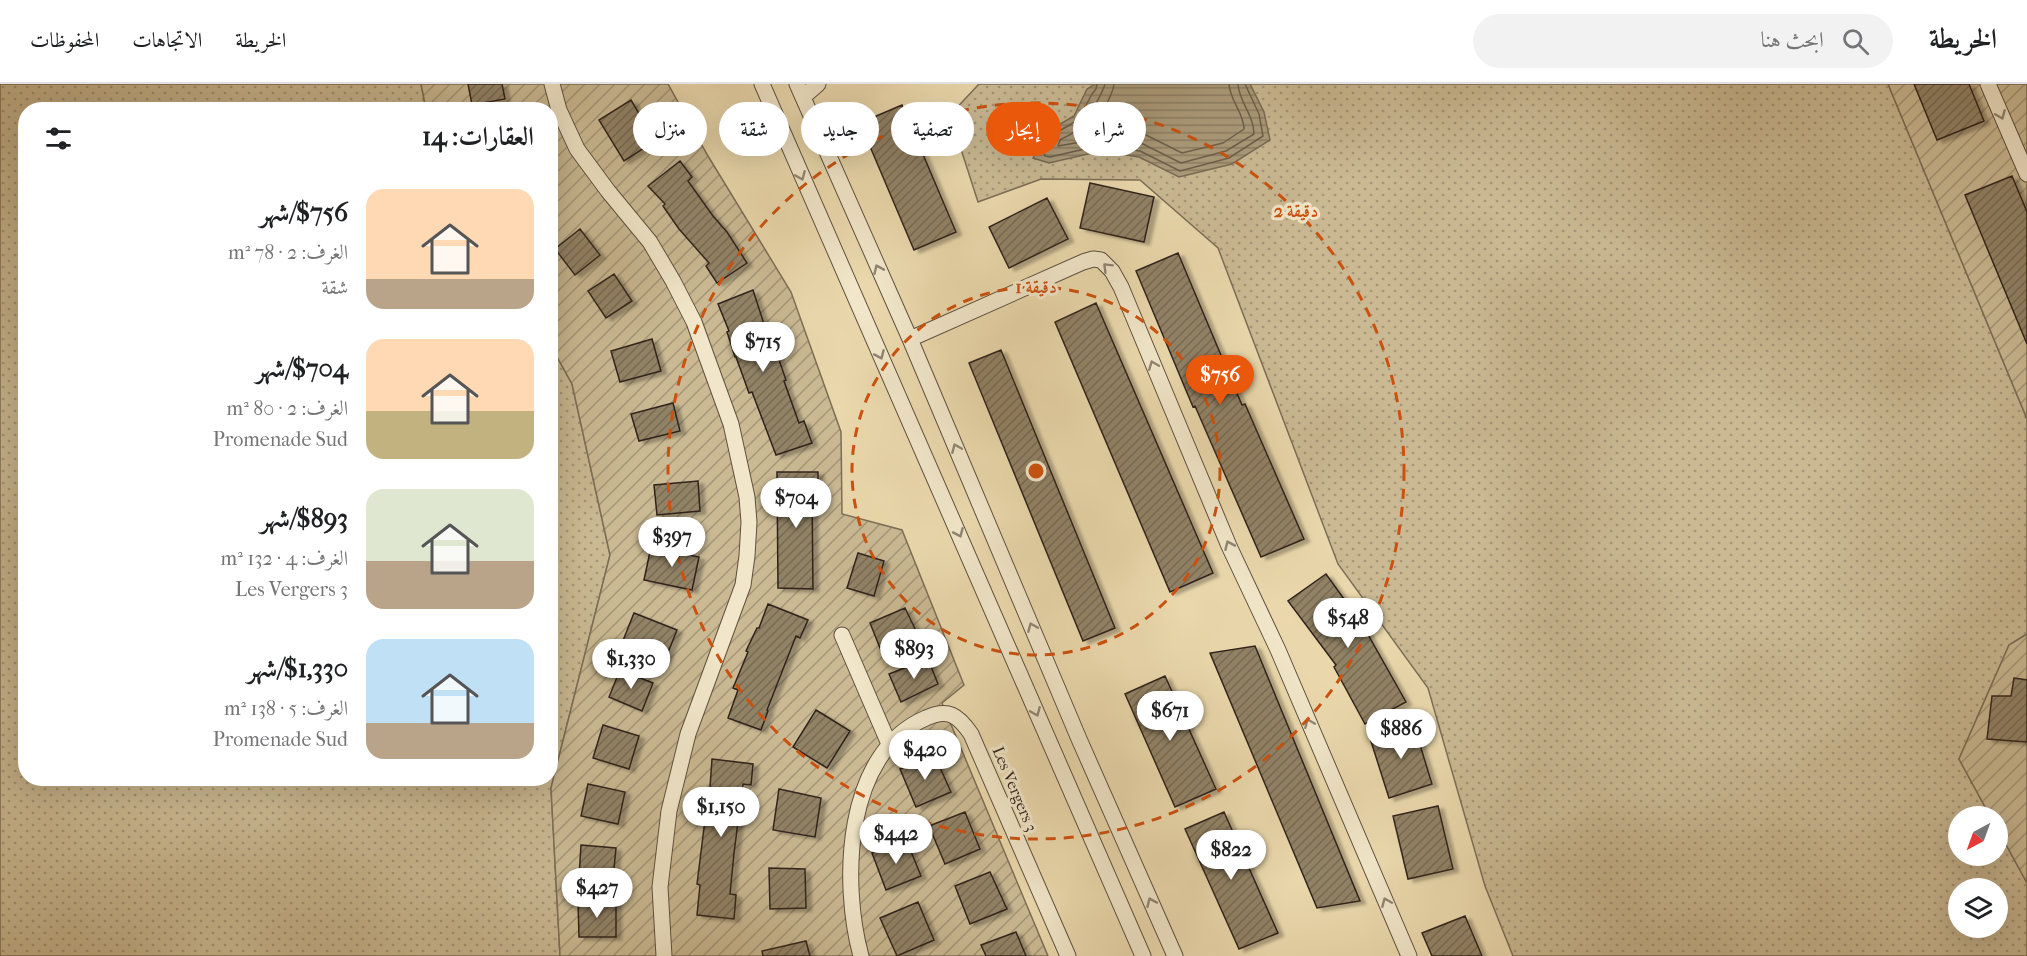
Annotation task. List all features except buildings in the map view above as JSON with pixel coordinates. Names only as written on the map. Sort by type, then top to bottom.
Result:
[{"type":"street","points":[[552,84],[558,102]]},
{"type":"street","points":[[762,84],[1143,956]]},
{"type":"street","points":[[818,84],[800,91],[910,339],[1079,739],[1175,956]]},
{"type":"street","points":[[1988,84],[2021,143],[2027,174]]},
{"type":"street","points":[[558,104],[577,149],[650,242],[673,280],[694,322],[731,424],[747,497],[747,548],[743,585],[688,734],[669,811],[660,887],[664,956]]},
{"type":"street","points":[[910,339],[1077,265],[1094,259],[1107,264],[1130,308],[1229,546],[1278,650],[1409,956]]},
{"type":"street","points":[[842,635],[890,744]]},
{"type":"street","name":"Les Vergers 3","points":[[861,956],[856,940],[851,880],[856,817],[872,770],[890,744],[909,726],[927,717],[948,714],[962,721],[971,734],[1068,956]]},
{"type":"shaded area","points":[[0,84],[421,84],[425,102],[18,102],[18,786],[552,786],[560,956],[0,956]]},
{"type":"shaded area","points":[[421,84],[668,84],[678,102],[633,102],[633,156],[707,154],[791,292],[841,432],[842,514],[902,530],[964,685],[942,703],[1048,956],[560,956],[551,788],[558,786],[558,760],[610,555],[572,384],[558,359],[558,102],[425,102]]},
{"type":"shaded area","points":[[979,84],[1888,84],[2027,419],[2027,634],[2009,645],[1959,759],[1985,806],[1948,806],[1948,866],[2008,866],[2008,848],[2027,883],[2027,956],[1513,956],[1485,886],[1428,688],[1338,564],[1218,248],[1140,180],[1041,179],[978,202],[963,156],[974,156],[974,102],[962,102]]},
{"type":"shaded area","points":[[1888,84],[2027,84],[2027,419]]},
{"type":"shaded area","points":[[558,359],[572,384],[610,555],[558,760]]},
{"type":"shaded area","points":[[2027,634],[2027,883],[2008,848],[2008,806],[1985,806],[1959,759],[2009,645]]},
{"type":"water","points":[[1095,84],[1250,84],[1264,112],[1270,140],[1232,164],[1179,177],[1133,156],[1146,156],[1146,102],[1081,102],[1087,89]]},
{"type":"water","points":[[1073,117],[1073,156],[1079,156],[1049,163],[1033,158],[1034,156],[1061,156],[1061,124]]}]
